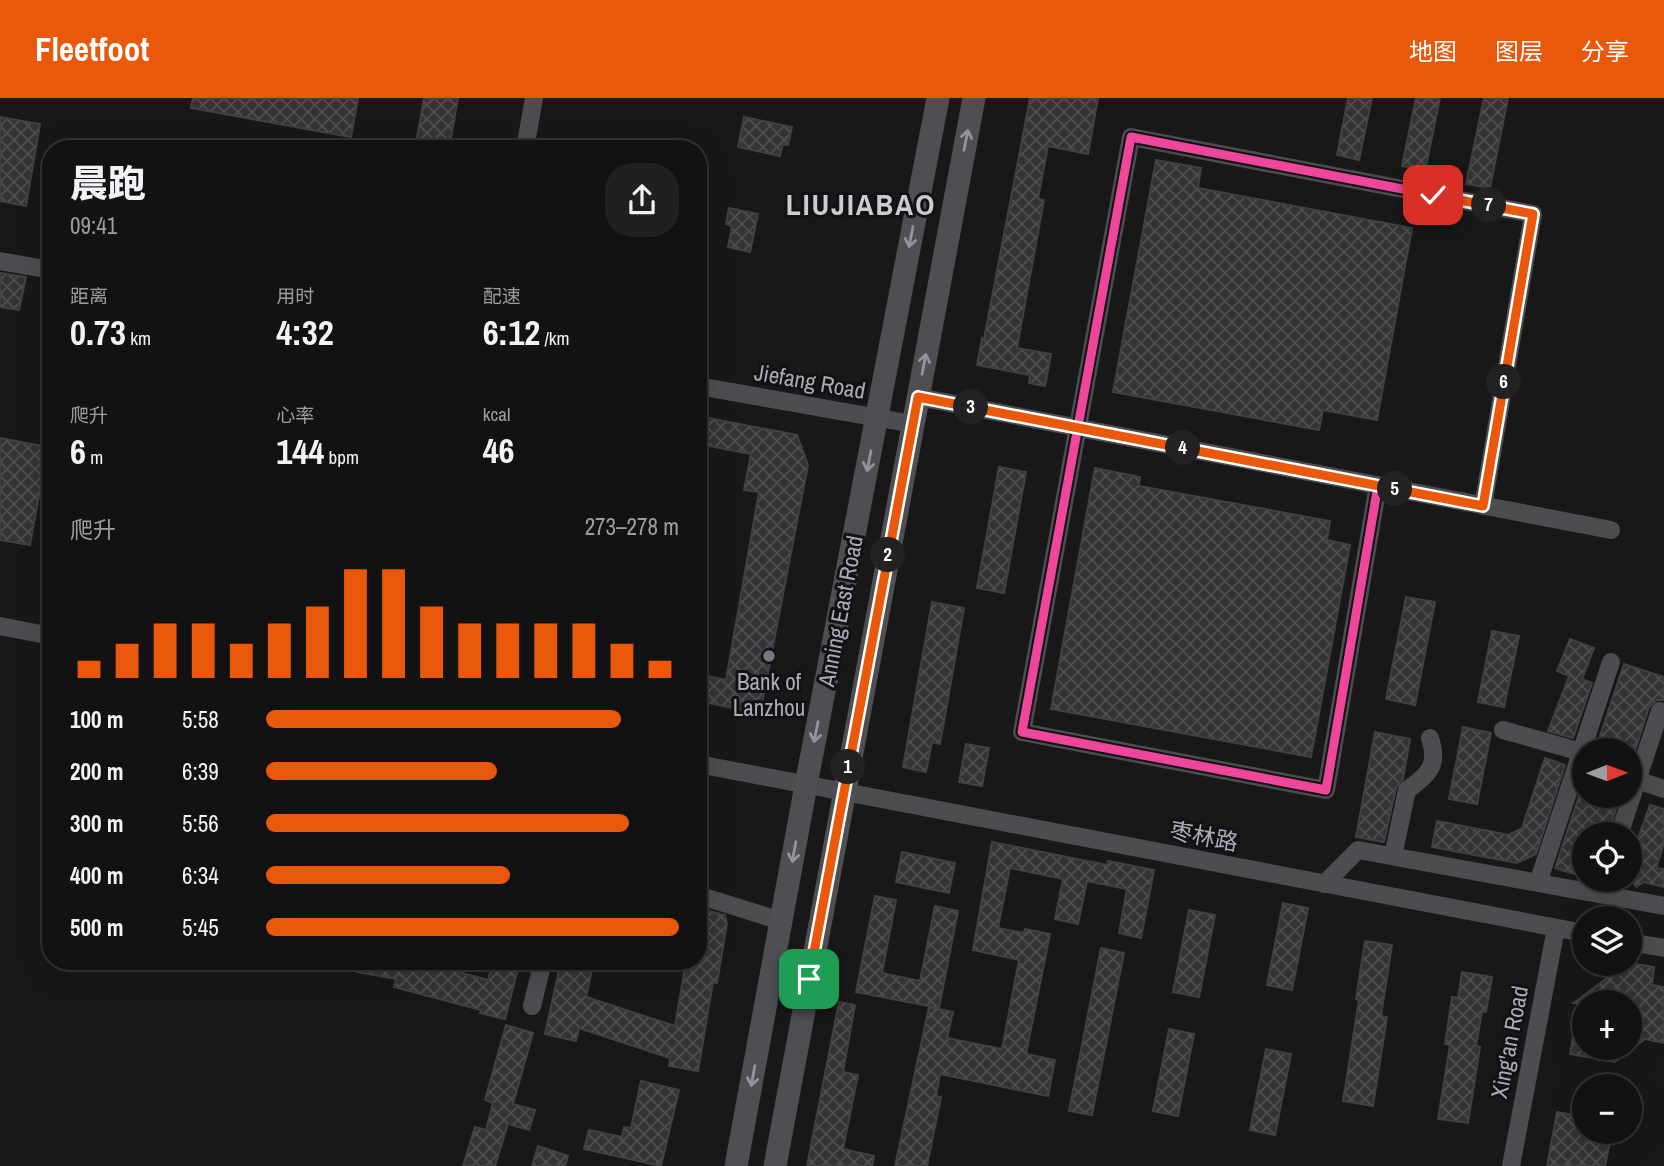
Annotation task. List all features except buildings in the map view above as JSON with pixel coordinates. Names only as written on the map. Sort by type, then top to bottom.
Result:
[{"type":"main road","name":"Anning East Road","points":[[736,1166],[938,98]]},
{"type":"main road","points":[[775,1166],[974,98]]},
{"type":"street","points":[[527,140],[534,98]]},
{"type":"street","points":[[1378,485],[1326,790],[1022,732],[1131,138],[1533,214],[1483,506]]},
{"type":"street","points":[[0,261],[42,268]]},
{"type":"street","name":"Jiefang Road","points":[[707,388],[913,424]]},
{"type":"street","points":[[918,397],[1611,530]]},
{"type":"street","points":[[0,626],[42,634]]},
{"type":"street","points":[[1586,738],[1611,662]]},
{"type":"street","points":[[1642,765],[1660,711]]},
{"type":"street","points":[[1503,730],[1572,749]]},
{"type":"street","points":[[1393,856],[1407,790],[1420,781],[1433,765],[1434,752],[1430,738]]},
{"type":"street","name":"枣林路","points":[[707,766],[1572,931]]},
{"type":"street","points":[[1538,883],[1572,779]]},
{"type":"street","points":[[1642,782],[1664,789]]},
{"type":"street","points":[[1324,884],[1358,850],[1538,883],[1572,885]]},
{"type":"street","points":[[1618,892],[1664,906]]},
{"type":"street","points":[[707,898],[781,922]]},
{"type":"street","name":"Xing'an Road","points":[[1511,1166],[1556,928]]},
{"type":"street","points":[[1642,944],[1664,948]]},
{"type":"street","points":[[532,1006],[541,970]]},
{"type":"cycle path","points":[[1378,485],[1326,790],[1022,732],[1131,137],[1533,214],[1483,506]]},
{"type":"place","name":"Bank of Lanzhou","points":[[769,656]]},
{"type":"district","name":"LIUJIABAO","points":[[861,204]]},
{"type":"route","points":[[809,979],[918,397],[1483,506],[1533,214],[1433,195]]}]
